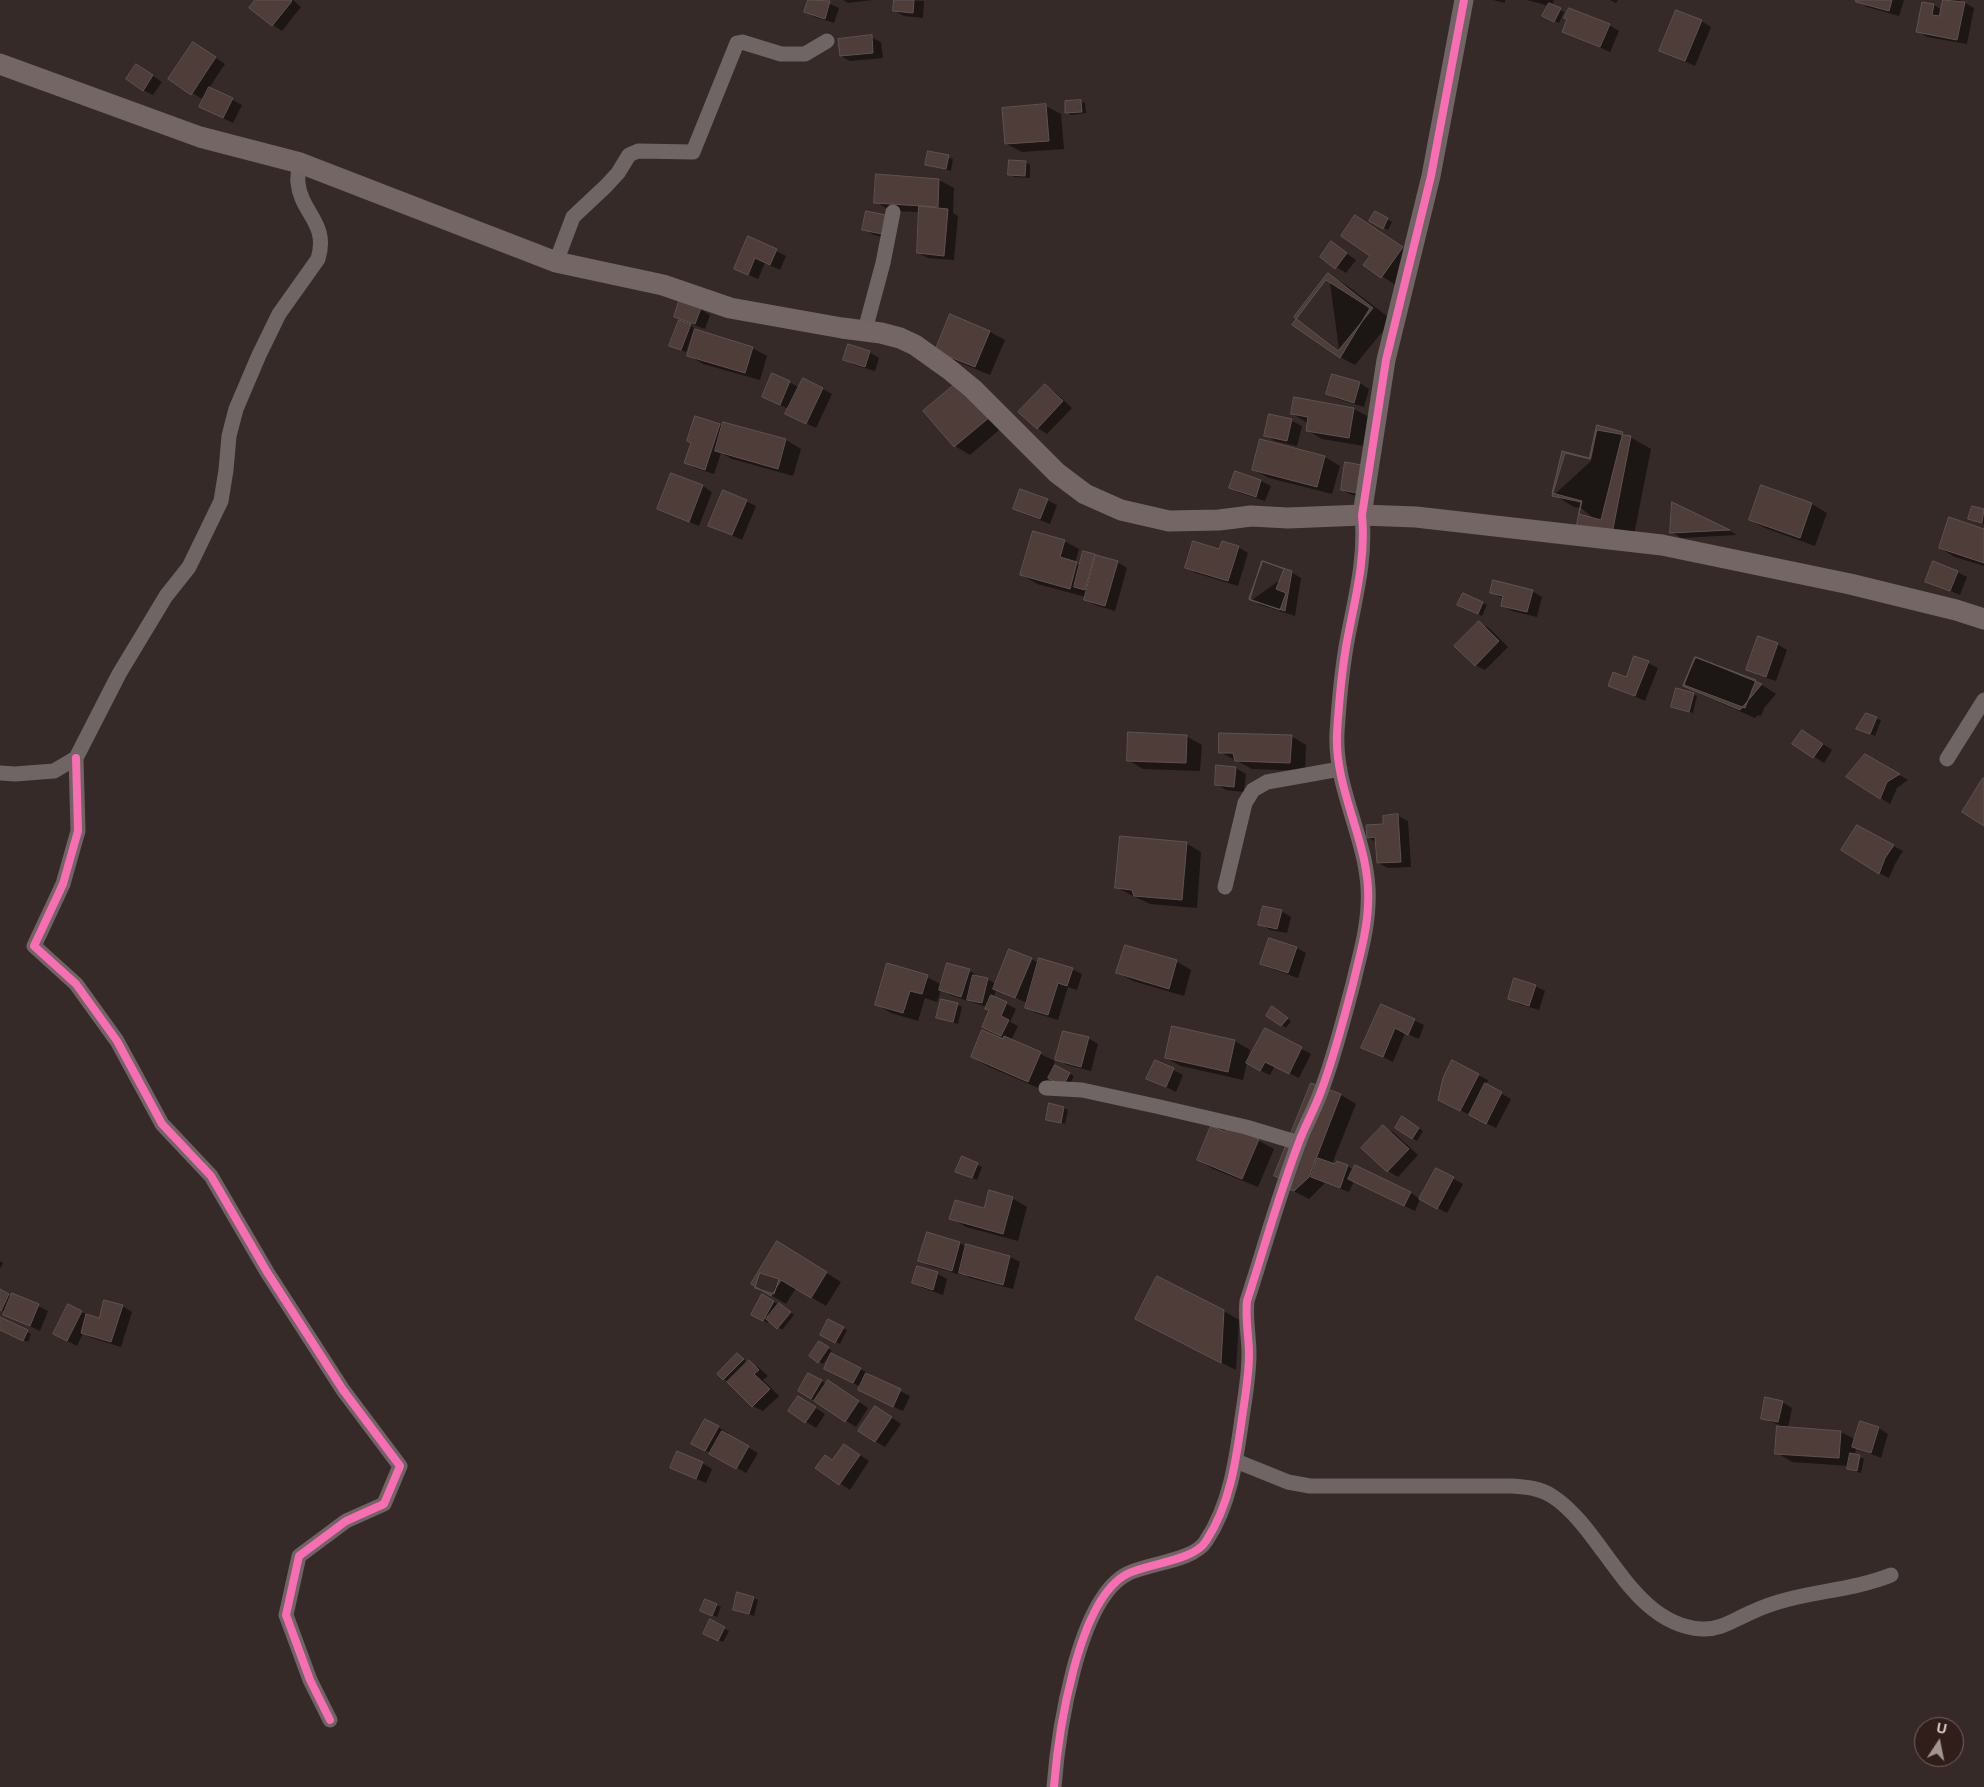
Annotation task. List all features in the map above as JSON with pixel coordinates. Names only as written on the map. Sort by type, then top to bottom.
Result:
[{"type":"main road","points":[[0,64],[200,137],[300,163],[556,262],[663,285],[730,308],[881,333],[915,345],[973,389],[1057,473],[1085,494],[1121,510],[1169,521],[1219,520],[1251,516],[1288,518],[1362,515],[1416,518],[1662,545],[1832,580],[1956,610],[1984,619]]},
{"type":"street","points":[[1054,1787],[1061,1724],[1086,1626],[1103,1597],[1125,1575],[1158,1563],[1186,1556],[1202,1547],[1218,1520],[1236,1461],[1249,1356],[1246,1320],[1247,1301],[1299,1143],[1332,1060],[1367,922],[1369,889],[1340,769],[1337,734],[1348,638],[1363,555],[1362,515],[1386,360],[1431,176],[1464,0]]},
{"type":"street","points":[[556,262],[573,217],[606,186],[629,155],[638,151],[693,152],[737,43],[742,42],[781,54],[806,54],[827,41]]},
{"type":"street","points":[[300,163],[298,183],[322,240],[318,259],[279,314],[236,409],[229,436],[221,501],[206,532],[189,567],[166,596],[119,674],[76,758],[78,831],[63,884],[34,946],[76,984],[111,1033],[162,1124],[211,1176],[267,1272],[343,1390],[400,1466],[384,1504],[346,1521],[299,1556],[286,1615],[310,1680],[330,1720]]},
{"type":"street","points":[[865,330],[883,263],[893,212]]},
{"type":"street","points":[[1947,759],[1984,700]]},
{"type":"street","points":[[0,773],[16,774],[54,771],[76,758]]},
{"type":"street","points":[[1225,887],[1245,803],[1253,790],[1267,782],[1340,769]]},
{"type":"street","points":[[1046,1088],[1082,1090],[1246,1127],[1299,1143]]},
{"type":"street","points":[[1236,1461],[1288,1482],[1310,1486],[1512,1486],[1534,1488],[1552,1495],[1571,1511],[1619,1573],[1643,1600],[1659,1614],[1674,1622],[1702,1629],[1718,1627],[1774,1604],[1871,1583],[1891,1575]]},
{"type":"building","points":[[255,0],[292,1],[272,26],[249,8]]},
{"type":"building","points":[[808,0],[830,1],[825,19],[804,12]]},
{"type":"building","points":[[894,0],[914,0],[913,13],[893,11]]},
{"type":"building","points":[[1856,0],[1892,0],[1889,11],[1856,2]]},
{"type":"building","points":[[1943,0],[1965,2],[1957,40],[1916,32],[1922,2],[1934,4],[1932,15],[1939,16]]},
{"type":"building","points":[[1549,3],[1561,8],[1554,22],[1542,16]]},
{"type":"building","points":[[1569,8],[1610,24],[1600,47],[1562,32],[1567,19],[1564,18]]},
{"type":"building","points":[[1676,10],[1702,20],[1685,61],[1659,51]]},
{"type":"building","points":[[872,35],[873,53],[840,56],[838,39]]},
{"type":"building","points":[[193,42],[216,57],[191,95],[168,79]]},
{"type":"building","points":[[136,64],[153,75],[143,91],[126,79]]},
{"type":"building","points":[[209,87],[233,98],[223,118],[199,107]]},
{"type":"building","points":[[1081,100],[1082,112],[1065,113],[1065,101]]},
{"type":"building","points":[[1046,104],[1049,141],[1005,144],[1002,108]]},
{"type":"building","points":[[928,151],[949,155],[946,169],[925,165]]},
{"type":"building","points":[[1009,160],[1026,161],[1025,176],[1008,175]]},
{"type":"building","points":[[876,174],[939,179],[938,207],[874,203]]},
{"type":"building","points":[[919,206],[948,209],[944,256],[917,253]]},
{"type":"building","points":[[866,211],[886,215],[882,234],[862,230]]},
{"type":"building","points":[[1375,211],[1388,218],[1383,229],[1369,221]]},
{"type":"building","points":[[1355,215],[1403,247],[1381,278],[1363,265],[1370,256],[1341,236]]},
{"type":"building","points":[[748,236],[777,249],[770,265],[755,258],[748,275],[734,269]]},
{"type":"building","points":[[1331,241],[1347,253],[1335,269],[1320,257]]},
{"type":"building","points":[[1328,273],[1373,308],[1338,351],[1294,317]]},
{"type":"building","points":[[1326,280],[1370,308],[1340,358],[1292,325]]},
{"type":"building","points":[[679,301],[701,308],[695,324],[674,317]]},
{"type":"building","points":[[950,314],[990,331],[975,367],[935,351]]},
{"type":"building","points":[[679,320],[691,324],[681,350],[669,346]]},
{"type":"building","points":[[695,329],[753,347],[745,373],[687,356]]},
{"type":"building","points":[[848,344],[870,351],[865,367],[843,360]]},
{"type":"building","points":[[772,373],[790,381],[780,405],[762,397]]},
{"type":"building","points":[[1332,374],[1360,382],[1354,403],[1326,394]]},
{"type":"building","points":[[803,378],[823,388],[806,424],[785,414]]},
{"type":"building","points":[[960,380],[991,416],[954,447],[923,411]]},
{"type":"building","points":[[1045,384],[1063,401],[1037,429],[1018,412]]},
{"type":"building","points":[[1294,397],[1354,408],[1349,438],[1306,431],[1308,417],[1291,414]]},
{"type":"building","points":[[1269,414],[1292,419],[1287,441],[1264,436]]},
{"type":"building","points":[[695,416],[720,424],[705,470],[684,463],[691,443],[687,441]]},
{"type":"building","points":[[723,422],[786,439],[778,469],[715,451]]},
{"type":"building","points":[[1597,425],[1623,432],[1601,520],[1579,514],[1582,501],[1552,493],[1562,451],[1589,458]]},
{"type":"building","points":[[1597,430],[1631,436],[1611,539],[1576,528],[1581,502],[1552,496],[1565,453],[1590,459]]},
{"type":"building","points":[[1260,439],[1325,456],[1317,487],[1252,470]]},
{"type":"building","points":[[1345,462],[1367,466],[1362,494],[1341,490]]},
{"type":"building","points":[[1235,471],[1261,480],[1256,497],[1229,488]]},
{"type":"building","points":[[671,473],[703,485],[689,522],[657,509]]},
{"type":"building","points":[[1761,485],[1812,503],[1800,538],[1749,520]]},
{"type":"building","points":[[1020,489],[1048,499],[1040,519],[1013,509]]},
{"type":"building","points":[[723,490],[747,500],[732,535],[708,526]]},
{"type":"building","points":[[1672,502],[1730,530],[1670,533]]},
{"type":"building","points":[[1972,506],[1984,509],[1982,523],[1968,519]]},
{"type":"building","points":[[1949,517],[1984,529],[1984,563],[1939,548]]},
{"type":"building","points":[[1033,531],[1065,540],[1060,557],[1077,562],[1070,589],[1020,575]]},
{"type":"building","points":[[1193,541],[1219,549],[1222,541],[1239,546],[1228,581],[1185,568]]},
{"type":"building","points":[[1083,551],[1095,554],[1085,590],[1074,587]]},
{"type":"building","points":[[1096,555],[1118,561],[1105,606],[1084,600]]},
{"type":"building","points":[[1262,561],[1292,571],[1285,611],[1250,600]]},
{"type":"building","points":[[1263,561],[1284,569],[1276,589],[1286,593],[1280,610],[1249,599]]},
{"type":"building","points":[[1933,561],[1958,571],[1950,591],[1925,582]]},
{"type":"building","points":[[1493,580],[1533,590],[1527,612],[1501,606],[1503,596],[1490,593]]},
{"type":"building","points":[[1463,593],[1483,602],[1478,614],[1457,605]]},
{"type":"building","points":[[1479,621],[1499,641],[1475,666],[1454,646]]},
{"type":"building","points":[[1758,636],[1778,643],[1766,677],[1746,670]]},
{"type":"building","points":[[1634,656],[1649,661],[1635,696],[1608,686],[1613,672],[1626,677]]},
{"type":"building","points":[[1695,657],[1756,680],[1745,708],[1684,685]]},
{"type":"building","points":[[1696,657],[1762,684],[1740,710],[1683,686]]},
{"type":"building","points":[[1676,688],[1694,693],[1689,712],[1671,707]]},
{"type":"building","points":[[1866,713],[1877,717],[1870,734],[1856,729]]},
{"type":"building","points":[[1802,730],[1823,744],[1813,758],[1792,744]]},
{"type":"building","points":[[1128,732],[1187,735],[1186,763],[1127,761]]},
{"type":"building","points":[[1219,733],[1292,735],[1290,763],[1235,761],[1233,753],[1219,753]]},
{"type":"building","points":[[1865,754],[1900,774],[1887,782],[1880,799],[1846,777]]},
{"type":"building","points":[[1216,765],[1236,767],[1234,787],[1215,785]]},
{"type":"building","points":[[1984,778],[1984,826],[1962,812]]},
{"type":"building","points":[[1398,814],[1401,862],[1377,863],[1375,837],[1367,838],[1366,825],[1383,824],[1383,816]]},
{"type":"building","points":[[1857,825],[1894,845],[1885,858],[1879,874],[1841,850]]},
{"type":"building","points":[[1120,836],[1187,842],[1182,900],[1134,896],[1132,890],[1115,888]]},
{"type":"building","points":[[1263,906],[1282,910],[1277,929],[1258,925]]},
{"type":"building","points":[[1269,938],[1297,947],[1288,973],[1260,964]]},
{"type":"building","points":[[1125,945],[1177,960],[1169,989],[1116,973]]},
{"type":"building","points":[[1009,949],[1032,958],[1015,998],[993,989]]},
{"type":"building","points":[[1039,958],[1073,968],[1067,986],[1058,983],[1048,1015],[1025,1008]]},
{"type":"building","points":[[887,963],[928,975],[922,994],[910,991],[903,1013],[875,1005]]},
{"type":"building","points":[[947,963],[970,969],[961,997],[939,990]]},
{"type":"building","points":[[973,975],[988,978],[982,1003],[967,1000]]},
{"type":"building","points":[[1514,978],[1536,985],[1529,1006],[1508,999]]},
{"type":"building","points":[[991,995],[1007,1002],[1001,1016],[1009,1020],[1001,1036],[982,1027],[989,1010],[985,1009]]},
{"type":"building","points":[[941,999],[958,1003],[953,1022],[936,1018]]},
{"type":"building","points":[[1381,1004],[1415,1019],[1408,1035],[1395,1028],[1383,1057],[1361,1048]]},
{"type":"building","points":[[1272,1006],[1288,1018],[1281,1026],[1266,1016]]},
{"type":"building","points":[[1172,1026],[1235,1040],[1228,1072],[1165,1058]]},
{"type":"building","points":[[1265,1028],[1302,1047],[1289,1074],[1265,1062],[1260,1071],[1246,1063]]},
{"type":"building","points":[[982,1030],[1003,1039],[1004,1036],[1041,1052],[1028,1082],[971,1057]]},
{"type":"building","points":[[1063,1031],[1089,1037],[1081,1067],[1055,1060]]},
{"type":"building","points":[[1155,1060],[1174,1068],[1166,1087],[1146,1079]]},
{"type":"building","points":[[1452,1060],[1479,1074],[1460,1111],[1438,1100],[1443,1078]]},
{"type":"building","points":[[1055,1065],[1070,1073],[1063,1086],[1048,1078]]},
{"type":"building","points":[[1311,1083],[1341,1094],[1309,1177],[1294,1191],[1282,1187],[1285,1181],[1274,1176]]},
{"type":"building","points":[[1485,1083],[1502,1092],[1486,1124],[1469,1115]]},
{"type":"building","points":[[1049,1103],[1064,1107],[1061,1123],[1046,1120]]},
{"type":"building","points":[[1402,1116],[1419,1128],[1412,1139],[1395,1128]]},
{"type":"building","points":[[1383,1125],[1409,1149],[1387,1172],[1361,1148]]},
{"type":"building","points":[[1211,1126],[1225,1132],[1229,1127],[1259,1139],[1242,1179],[1197,1160]]},
{"type":"building","points":[[962,1156],[978,1163],[972,1178],[955,1172]]},
{"type":"building","points":[[1318,1158],[1335,1164],[1337,1161],[1348,1165],[1340,1188],[1311,1177]]},
{"type":"building","points":[[1355,1165],[1411,1192],[1404,1206],[1348,1179]]},
{"type":"building","points":[[1436,1168],[1454,1177],[1437,1209],[1419,1199]]},
{"type":"building","points":[[989,1190],[1013,1197],[1003,1234],[949,1219],[955,1200],[984,1208]]},
{"type":"building","points":[[927,1232],[960,1242],[952,1271],[918,1261]]},
{"type":"building","points":[[777,1241],[827,1272],[811,1298],[781,1280],[771,1296],[751,1284]]},
{"type":"building","points":[[966,1244],[1010,1256],[1003,1285],[959,1273]]},
{"type":"building","points":[[917,1266],[938,1272],[933,1290],[912,1283]]},
{"type":"building","points":[[760,1273],[779,1279],[774,1294],[755,1288]]},
{"type":"building","points":[[1157,1276],[1224,1310],[1221,1363],[1135,1319]]},
{"type":"building","points":[[0,1289],[9,1294],[1,1311],[0,1310]]},
{"type":"building","points":[[12,1293],[39,1304],[30,1326],[3,1315]]},
{"type":"building","points":[[762,1294],[774,1301],[763,1321],[751,1315]]},
{"type":"building","points":[[104,1300],[123,1305],[111,1342],[81,1333],[86,1314],[99,1318]]},
{"type":"building","points":[[779,1303],[791,1312],[777,1329],[766,1319]]},
{"type":"building","points":[[68,1304],[82,1311],[67,1341],[53,1334]]},
{"type":"building","points":[[0,1317],[28,1330],[23,1341],[0,1330]]},
{"type":"building","points":[[828,1319],[844,1327],[835,1343],[820,1335]]},
{"type":"building","points":[[819,1341],[829,1347],[818,1363],[809,1356]]},
{"type":"building","points":[[737,1353],[744,1359],[723,1380],[717,1374]]},
{"type":"building","points":[[831,1353],[861,1368],[853,1383],[824,1369]]},
{"type":"building","points":[[749,1360],[759,1370],[754,1374],[770,1389],[752,1407],[727,1382]]},
{"type":"building","points":[[808,1373],[822,1380],[811,1399],[798,1391]]},
{"type":"building","points":[[866,1373],[901,1389],[893,1407],[858,1390]]},
{"type":"building","points":[[828,1380],[859,1401],[845,1422],[814,1401]]},
{"type":"building","points":[[798,1396],[816,1407],[805,1423],[788,1411]]},
{"type":"building","points":[[1765,1397],[1783,1401],[1778,1422],[1761,1419]]},
{"type":"building","points":[[875,1406],[892,1417],[875,1442],[858,1431]]},
{"type":"building","points":[[705,1419],[719,1426],[705,1451],[691,1444]]},
{"type":"building","points":[[1860,1421],[1879,1427],[1871,1453],[1852,1447]]},
{"type":"building","points":[[1777,1426],[1841,1431],[1839,1458],[1775,1454]]},
{"type":"building","points":[[722,1431],[749,1446],[736,1469],[709,1454]]},
{"type":"building","points":[[844,1444],[860,1455],[839,1485],[815,1468],[825,1455],[832,1460]]},
{"type":"building","points":[[677,1451],[703,1462],[696,1479],[670,1468]]},
{"type":"building","points":[[1850,1453],[1860,1455],[1857,1471],[1847,1469]]},
{"type":"building","points":[[737,1592],[754,1597],[749,1614],[733,1610]]},
{"type":"building","points":[[705,1599],[717,1604],[712,1616],[700,1611]]},
{"type":"building","points":[[710,1619],[725,1627],[718,1641],[703,1634]]},
{"type":"cycle path","points":[[1054,1787],[1060,1735],[1073,1671],[1083,1639],[1095,1611],[1110,1588],[1127,1574],[1182,1557],[1200,1548],[1206,1541],[1221,1513],[1231,1482],[1247,1386],[1249,1354],[1247,1301],[1278,1201],[1301,1136],[1318,1100],[1330,1067],[1346,1012],[1362,945],[1368,905],[1368,883],[1359,840],[1341,776],[1338,755],[1337,733],[1341,684],[1360,576],[1363,546],[1362,515],[1386,360],[1431,176],[1464,0]]},
{"type":"cycle path","points":[[76,758],[78,831],[63,884],[34,946],[76,984],[117,1041],[162,1124],[211,1176],[267,1272],[343,1390],[400,1466],[384,1504],[346,1521],[299,1556],[286,1615],[310,1680],[330,1720]]}]
